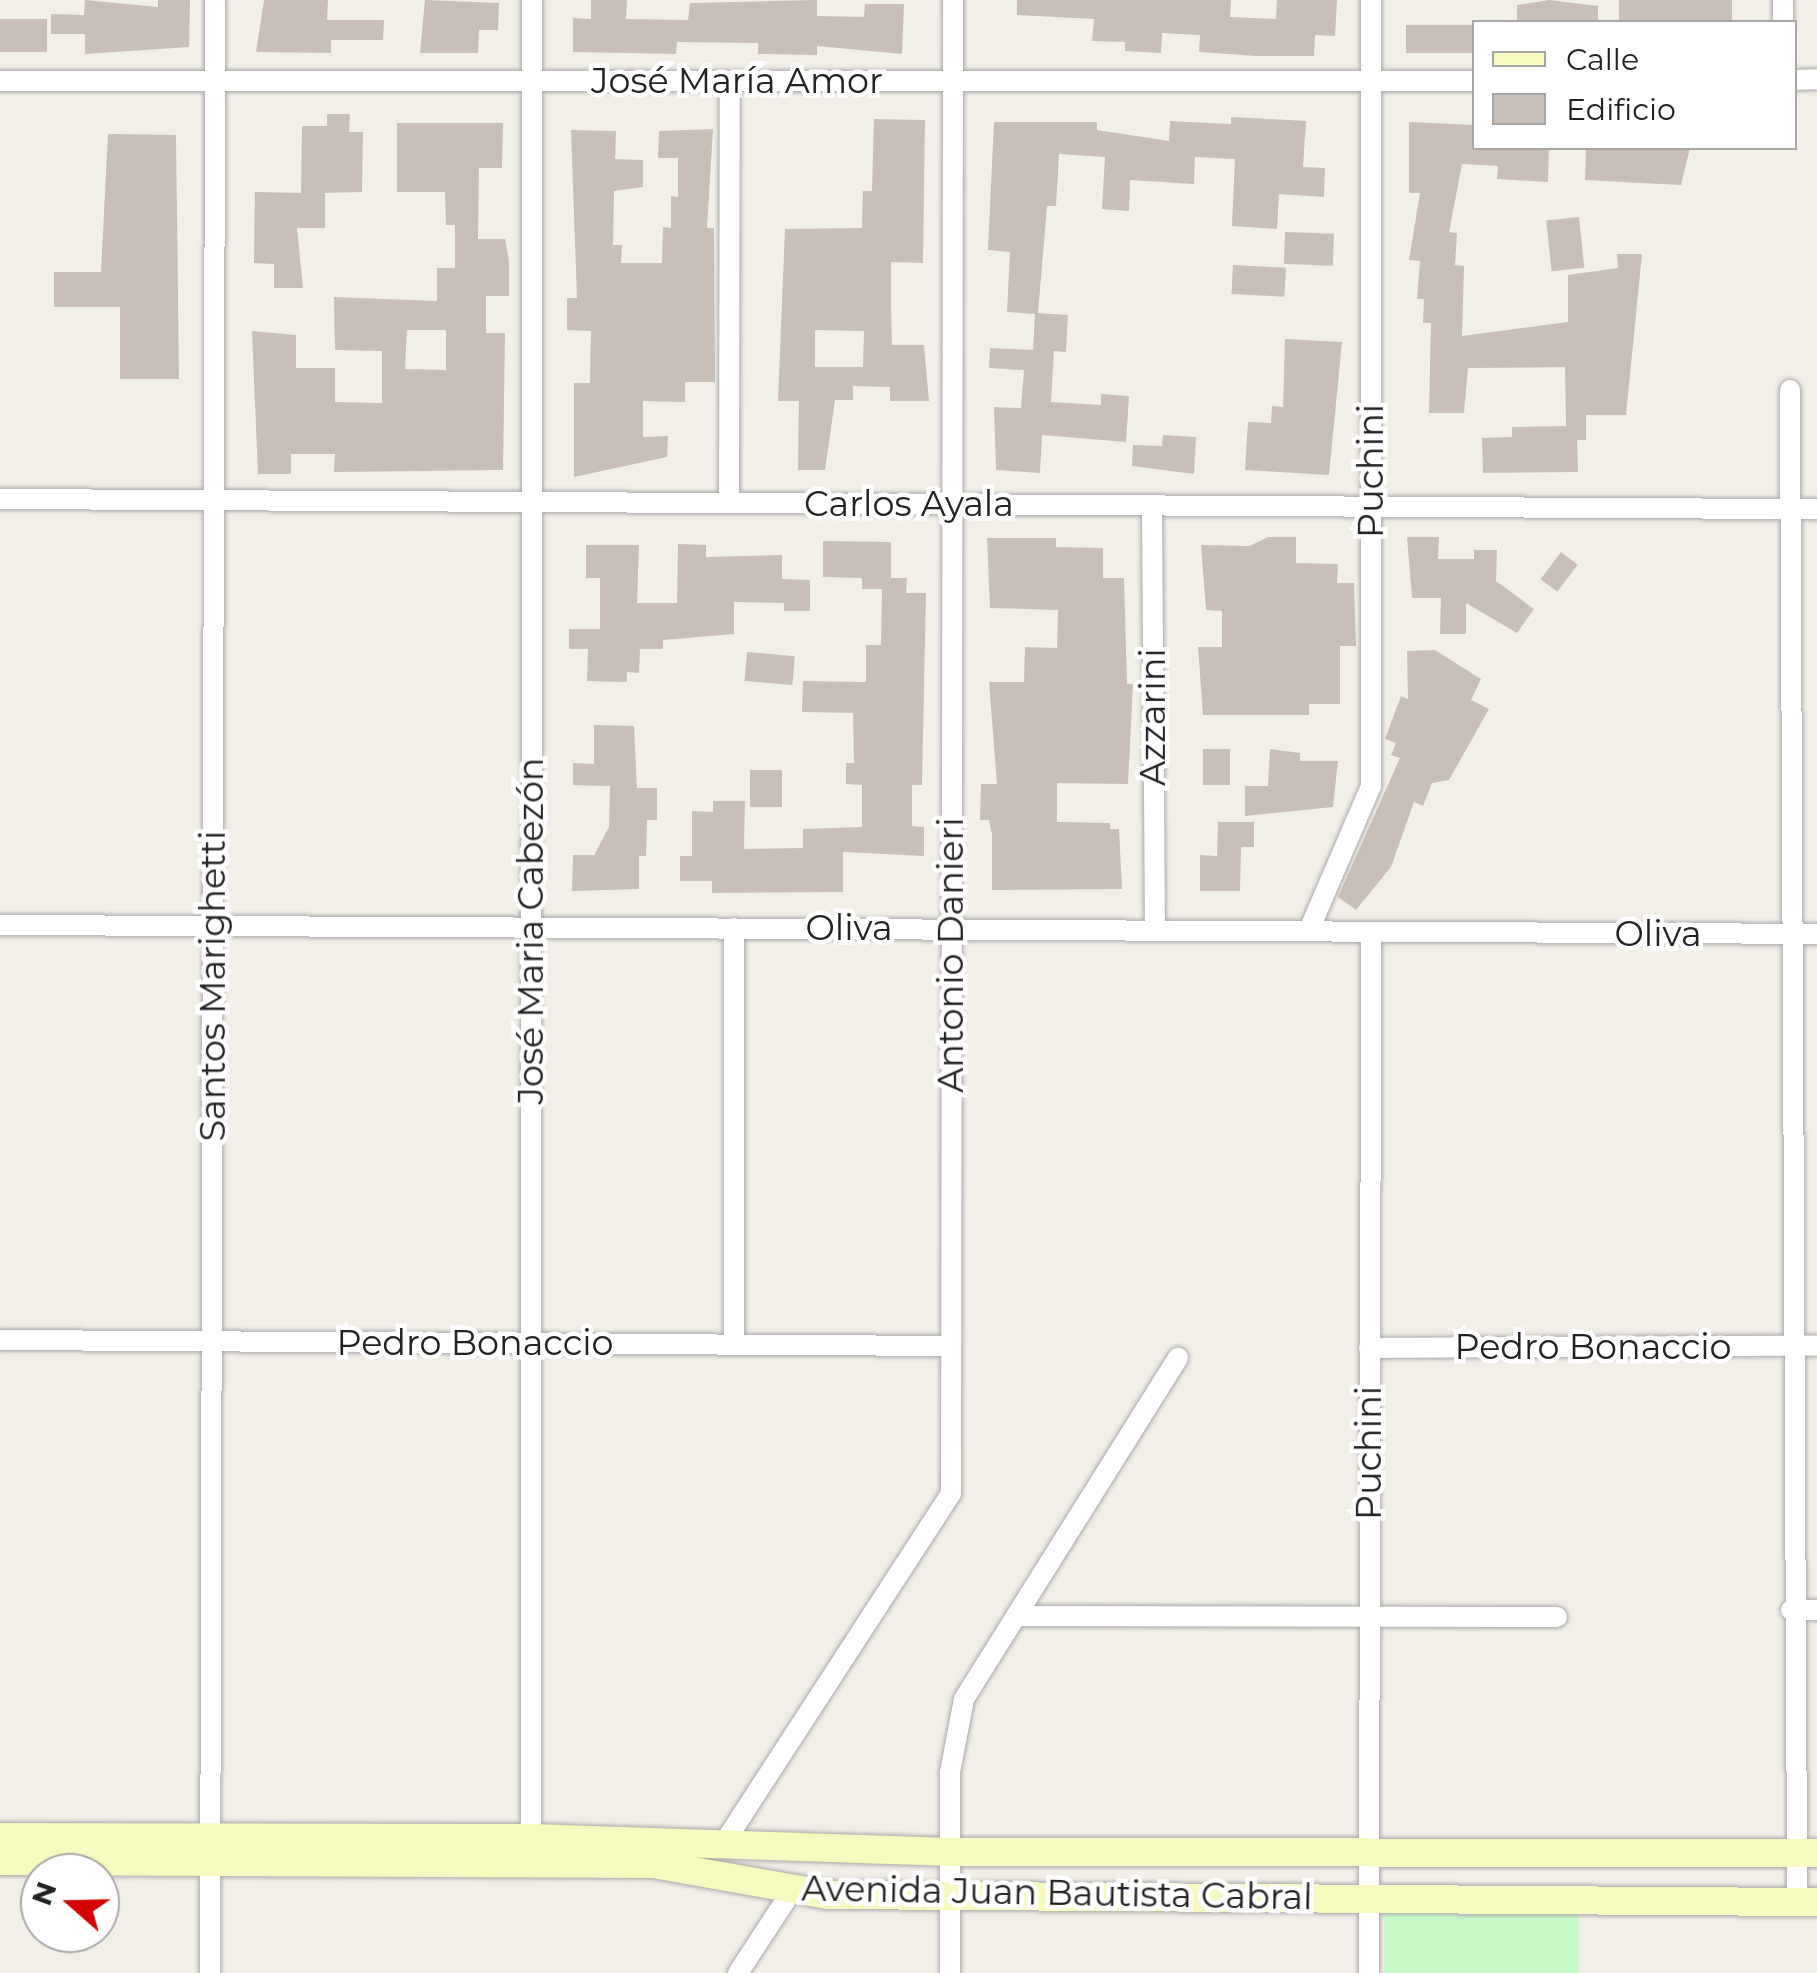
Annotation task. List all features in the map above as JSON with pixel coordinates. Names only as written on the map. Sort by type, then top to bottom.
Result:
[{"type":"main road","name":"Avenida Juan Bautista Cabral","points":[[0,1837],[211,1849],[531,1850],[724,1843],[951,1852],[1806,1853]]},
{"type":"main road","name":"Avenida Juan Bautista Cabral","points":[[0,1861],[211,1849]]},
{"type":"main road","name":"Avenida Juan Bautista Cabral","points":[[531,1850],[653,1864],[790,1892],[1807,1902]]},
{"type":"street","name":"Santos Marighetti","points":[[210,1973],[215,0]]},
{"type":"street","name":"José Maria Cabezón","points":[[531,1850],[532,0]]},
{"type":"street","name":"Antonio Danieri","points":[[724,1843],[950,1493],[952,0]]},
{"type":"street","name":"Puchini","points":[[1309,930],[1371,786],[1372,0]]},
{"type":"street","points":[[729,503],[730,80]]},
{"type":"street","name":"José María Amor","points":[[0,81],[1472,81]]},
{"type":"street","points":[[1790,390],[1792,1610],[1807,1902]]},
{"type":"street","name":"Carlos Ayala","points":[[0,500],[1817,509]]},
{"type":"street","name":"Azzarini","points":[[1152,505],[1155,930]]},
{"type":"street","name":"Oliva","points":[[0,925],[1817,934]]},
{"type":"street","points":[[734,928],[734,1345]]},
{"type":"street","name":"Puchini","points":[[1368,1973],[1371,933]]},
{"type":"street","name":"Pedro Bonaccio","points":[[0,1340],[951,1346]]},
{"type":"street","name":"Pedro Bonaccio","points":[[1369,1348],[1817,1346]]},
{"type":"street","points":[[950,1973],[950,1772],[964,1699],[1178,1358]]},
{"type":"street","points":[[1792,1610],[1817,1610]]},
{"type":"street","points":[[1016,1616],[1369,1614],[1557,1618]]},
{"type":"street","points":[[738,1973],[790,1892]]},
{"type":"green space","points":[[1384,1914],[1579,1914],[1579,1973],[1384,1973]]},
{"type":"building","points":[[85,0],[158,7],[158,0],[190,0],[189,47],[85,54],[85,34],[51,34],[51,14],[84,15]]},
{"type":"building","points":[[264,0],[328,0],[327,20],[384,20],[383,40],[331,40],[331,53],[256,52]]},
{"type":"building","points":[[425,0],[499,3],[498,30],[479,30],[478,53],[420,53]]},
{"type":"building","points":[[591,0],[627,0],[626,19],[688,20],[690,3],[817,0],[817,16],[864,17],[865,4],[904,4],[902,54],[817,46],[817,55],[758,54],[758,43],[677,42],[676,54],[573,52],[573,18],[591,19]]},
{"type":"building","points":[[1017,0],[1231,0],[1230,17],[1276,19],[1277,0],[1337,0],[1335,36],[1315,35],[1314,56],[1199,52],[1200,35],[1162,33],[1161,53],[1125,51],[1125,42],[1092,41],[1094,19],[1017,15]]},
{"type":"building","points":[[1549,0],[1598,6],[1598,20],[1517,20],[1517,5]]},
{"type":"building","points":[[1619,0],[1732,0],[1732,20],[1619,20]]},
{"type":"building","points":[[0,19],[47,19],[47,52],[0,52]]},
{"type":"building","points":[[1406,25],[1472,25],[1472,53],[1406,53]]},
{"type":"building","points":[[327,114],[350,114],[349,132],[363,132],[362,192],[325,193],[325,228],[297,228],[303,288],[274,288],[274,264],[254,263],[255,192],[301,193],[302,126],[327,126]]},
{"type":"building","points":[[1231,117],[1306,121],[1303,167],[1325,168],[1324,197],[1279,194],[1277,229],[1232,226],[1235,159],[1195,157],[1194,184],[1130,180],[1129,211],[1102,209],[1105,157],[1059,154],[1056,206],[1047,206],[1038,313],[1068,315],[1066,352],[1054,351],[1051,402],[1101,405],[1101,394],[1129,396],[1126,442],[1042,435],[1040,473],[996,470],[994,407],[1021,408],[1024,370],[989,368],[990,348],[1033,350],[1035,314],[1007,312],[1010,252],[988,250],[994,122],[1097,122],[1097,130],[1169,141],[1170,121],[1231,124]]},
{"type":"building","points":[[874,119],[925,120],[923,263],[891,262],[891,308],[892,345],[924,345],[929,401],[890,401],[890,387],[853,386],[853,400],[835,400],[825,470],[798,470],[799,401],[778,401],[785,229],[862,228],[863,191],[872,191]],"holes":[[[815,330],[864,331],[863,367],[815,367]]]},
{"type":"building","points":[[1409,122],[1472,125],[1472,150],[1549,150],[1548,182],[1497,179],[1498,166],[1462,164],[1449,232],[1457,233],[1455,265],[1464,266],[1462,336],[1568,322],[1568,275],[1618,268],[1617,254],[1642,254],[1626,415],[1586,415],[1586,440],[1577,440],[1578,472],[1483,473],[1482,438],[1512,437],[1512,427],[1566,426],[1565,367],[1468,368],[1464,413],[1429,413],[1431,323],[1423,323],[1424,299],[1417,299],[1420,261],[1409,260],[1420,193],[1409,193]]},
{"type":"building","points":[[397,123],[503,123],[502,168],[479,168],[478,239],[505,239],[509,261],[509,296],[486,296],[486,333],[505,333],[503,470],[334,472],[335,454],[291,454],[291,474],[258,474],[252,331],[296,335],[296,368],[335,368],[335,402],[382,403],[382,351],[335,350],[334,297],[437,301],[437,268],[455,268],[455,225],[446,225],[445,192],[397,192]],"holes":[[[407,330],[446,330],[446,370],[405,369]]]},
{"type":"building","points":[[713,129],[707,228],[714,228],[715,382],[685,382],[685,402],[643,401],[643,437],[668,436],[667,457],[574,477],[574,383],[590,383],[591,331],[567,330],[567,298],[577,298],[571,130],[616,131],[615,159],[643,160],[643,187],[614,191],[613,245],[622,245],[621,263],[662,263],[663,227],[671,228],[671,196],[678,197],[678,158],[658,158],[659,131]]},
{"type":"building","points":[[108,134],[176,135],[179,379],[120,379],[120,307],[54,307],[54,272],[101,272]]},
{"type":"building","points":[[1586,150],[1690,150],[1681,185],[1585,180]]},
{"type":"building","points":[[1579,217],[1584,268],[1552,271],[1546,220]]},
{"type":"building","points":[[1285,232],[1334,234],[1333,266],[1284,264]]},
{"type":"building","points":[[1233,265],[1286,268],[1284,297],[1231,294]]},
{"type":"building","points":[[1285,339],[1342,342],[1329,475],[1245,470],[1248,422],[1271,423],[1272,406],[1283,407]]},
{"type":"building","points":[[1163,435],[1196,437],[1194,474],[1132,466],[1133,445],[1162,446]]},
{"type":"building","points":[[1268,537],[1296,537],[1296,563],[1338,564],[1337,583],[1354,583],[1356,646],[1340,646],[1340,704],[1309,704],[1309,715],[1203,715],[1198,647],[1222,647],[1222,611],[1206,610],[1201,545],[1250,546]]},
{"type":"building","points":[[1407,537],[1439,537],[1438,559],[1474,559],[1474,550],[1497,550],[1496,581],[1534,609],[1517,633],[1466,603],[1466,634],[1440,634],[1441,598],[1412,598]]},
{"type":"building","points":[[987,538],[1056,538],[1056,547],[1103,548],[1103,578],[1124,578],[1127,684],[1133,684],[1128,784],[1057,783],[1057,822],[1110,823],[1110,829],[1119,829],[1122,889],[992,890],[992,834],[989,820],[980,820],[981,784],[997,784],[989,682],[1024,682],[1025,647],[1057,648],[1058,610],[990,608]]},
{"type":"building","points":[[823,541],[891,542],[891,578],[907,578],[906,593],[926,593],[922,785],[912,785],[912,826],[924,827],[924,856],[843,852],[843,892],[712,893],[712,881],[680,881],[680,856],[692,856],[692,811],[713,812],[713,801],[745,801],[744,849],[803,848],[803,829],[862,827],[862,785],[846,784],[846,763],[854,763],[853,713],[802,712],[803,681],[866,682],[866,645],[881,645],[882,589],[862,589],[862,578],[823,577]]},
{"type":"building","points":[[678,544],[706,545],[706,557],[782,555],[782,579],[810,580],[810,611],[784,611],[784,603],[734,602],[734,634],[663,640],[663,649],[640,649],[639,673],[627,672],[627,682],[587,681],[588,649],[569,649],[569,629],[600,629],[600,578],[586,578],[586,545],[639,545],[637,603],[677,603]]},
{"type":"building","points":[[1561,552],[1578,565],[1557,592],[1541,579]]},
{"type":"building","points":[[1435,650],[1481,679],[1471,700],[1489,709],[1449,780],[1432,783],[1423,806],[1414,802],[1391,867],[1356,910],[1338,897],[1400,758],[1391,755],[1396,743],[1385,739],[1401,696],[1408,699],[1407,651]]},
{"type":"building","points":[[747,652],[795,656],[792,685],[744,681]]},
{"type":"building","points":[[594,725],[634,726],[637,788],[657,788],[657,820],[647,820],[646,856],[639,856],[639,889],[572,891],[573,855],[594,855],[609,827],[610,786],[573,785],[573,763],[594,764]]},
{"type":"building","points":[[1203,749],[1230,749],[1230,785],[1203,785]]},
{"type":"building","points":[[1270,749],[1300,753],[1300,761],[1338,761],[1333,807],[1245,816],[1245,786],[1268,786]]},
{"type":"building","points":[[750,770],[782,770],[782,807],[750,807]]},
{"type":"building","points":[[1218,822],[1254,822],[1254,847],[1241,847],[1240,891],[1200,891],[1200,855],[1217,856]]}]
